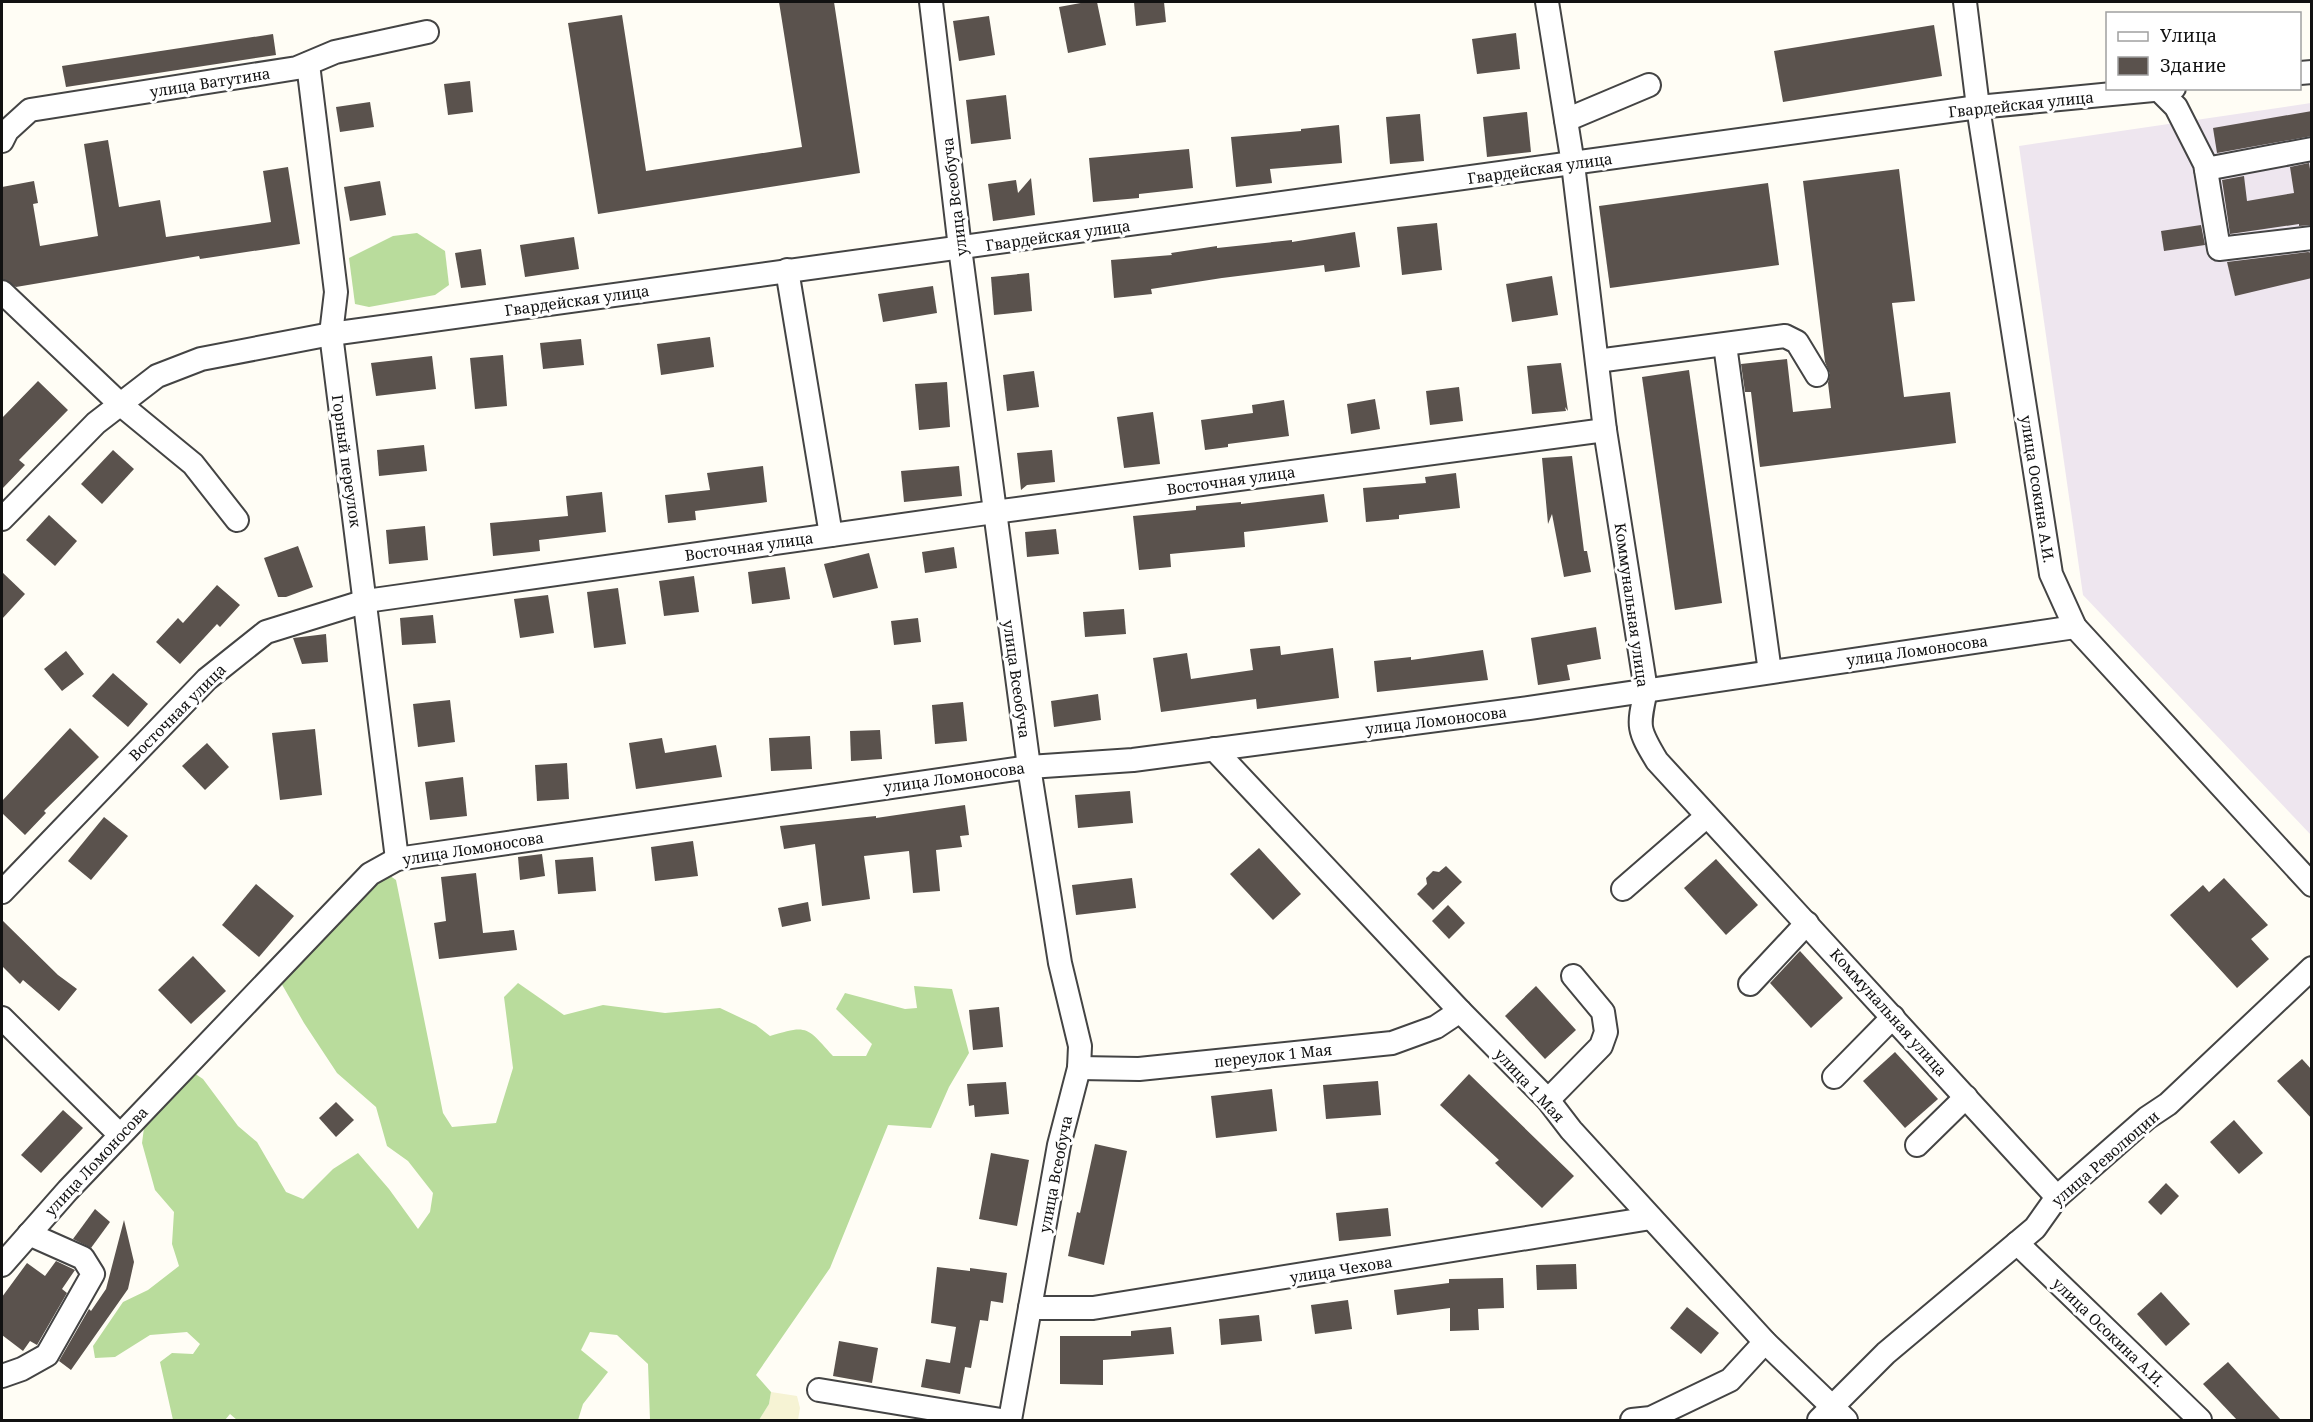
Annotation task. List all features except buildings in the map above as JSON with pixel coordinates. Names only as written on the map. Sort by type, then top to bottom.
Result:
[{"type":"street","name":"улица Всеобуча","points":[[932,2],[960,248],[1029,767],[1060,963],[1080,1046],[1079,1068],[1059,1145],[1010,1420]]},
{"type":"street","name":"Коммунальная улица","points":[[1547,2],[1573,164],[1605,430],[1646,690],[1639,721],[1643,739],[1657,762],[2057,1197]]},
{"type":"street","name":"улица Осокина А.И.","points":[[1965,2],[1978,107],[2051,574],[2075,627],[2312,885]]},
{"type":"street","name":"улица Ватутина","points":[[2,141],[7,131],[30,110],[297,68],[335,52],[427,32]]},
{"type":"street","name":"Горный переулок","points":[[308,64],[336,292],[331,334],[397,859]]},
{"type":"street","points":[[1566,120],[1649,85]]},
{"type":"street","name":"Гвардейская улица","points":[[2,519],[96,423],[157,376],[201,359],[331,334],[788,270],[1978,107],[2156,90]]},
{"type":"street","points":[[2167,90],[2206,169],[2219,249],[2312,238]]},
{"type":"street","points":[[2206,169],[2312,149]]},
{"type":"street","points":[[788,270],[831,535]]},
{"type":"street","points":[[2,292],[120,404],[193,464],[237,520]]},
{"type":"street","points":[[1597,361],[1785,336],[1797,342],[1817,375]]},
{"type":"street","points":[[1725,345],[1770,672]]},
{"type":"street","name":"Восточная улица","points":[[2,892],[207,679],[266,632],[366,601],[994,512],[1605,430]]},
{"type":"street","name":"улица Ломоносова","points":[[2,1265],[120,1135],[370,874],[397,859],[1029,767],[1133,760],[1529,708],[2075,627]]},
{"type":"street","name":"улица 1 Мая","points":[[1214,749],[1460,1011],[1548,1100],[1571,1130],[1832,1416]]},
{"type":"street","points":[[1623,890],[1707,816]]},
{"type":"street","points":[[1750,984],[1807,923]]},
{"type":"street","name":"улица Революции","points":[[1832,1416],[1886,1353],[2035,1228],[2057,1197],[2147,1118],[2168,1104],[2312,968]]},
{"type":"street","points":[[1548,1100],[1601,1046],[1606,1032],[1603,1012],[1573,976]]},
{"type":"street","name":"переулок 1 Мая","points":[[1079,1068],[1139,1069],[1392,1043],[1436,1027],[1460,1011]]},
{"type":"street","points":[[1834,1077],[1893,1017]]},
{"type":"street","points":[[2,1018],[120,1135]]},
{"type":"street","points":[[1917,1145],[1966,1097]]},
{"type":"street","name":"улица Чехова","points":[[1030,1308],[1093,1308],[1651,1218]]},
{"type":"street","points":[[2,1376],[22,1370],[47,1355],[93,1274],[82,1258],[29,1234]]},
{"type":"street","name":"улица Осокина А.И.","points":[[2017,1243],[2200,1420]]},
{"type":"street","points":[[1632,1420],[1652,1418],[1730,1380],[1765,1342]]},
{"type":"street","points":[[819,1390],[1001,1420]]},
{"type":"shaded area","points":[[2311,103],[2311,835],[2083,595],[2019,146]]},
{"type":"shaded area","points":[[771,1392],[797,1396],[800,1408],[798,1420],[759,1420],[769,1404]]},
{"type":"green space","points":[[417,233],[445,251],[449,285],[435,295],[369,307],[355,304],[349,258],[393,236]]},
{"type":"green space","points":[[386,873],[396,880],[443,1113],[452,1127],[496,1123],[513,1068],[504,997],[518,983],[564,1015],[603,1005],[665,1013],[720,1008],[756,1025],[770,1036],[792,1030],[806,1031],[818,1039],[833,1056],[866,1056],[872,1044],[836,1009],[845,993],[905,1009],[917,1008],[914,986],[952,989],[969,1053],[949,1087],[931,1128],[888,1125],[830,1268],[756,1375],[771,1392],[769,1404],[759,1420],[650,1420],[648,1364],[617,1335],[590,1332],[581,1350],[608,1372],[583,1404],[578,1420],[237,1420],[230,1414],[225,1420],[173,1420],[160,1362],[172,1353],[193,1354],[200,1344],[187,1332],[150,1335],[115,1357],[95,1358],[93,1346],[123,1302],[148,1290],[179,1266],[172,1244],[174,1212],[155,1190],[142,1143],[144,1128],[162,1098],[194,1073],[203,1079],[238,1126],[257,1142],[286,1192],[303,1199],[333,1169],[358,1153],[389,1189],[418,1229],[430,1212],[433,1193],[408,1161],[387,1146],[376,1107],[337,1073],[280,981]]}]
